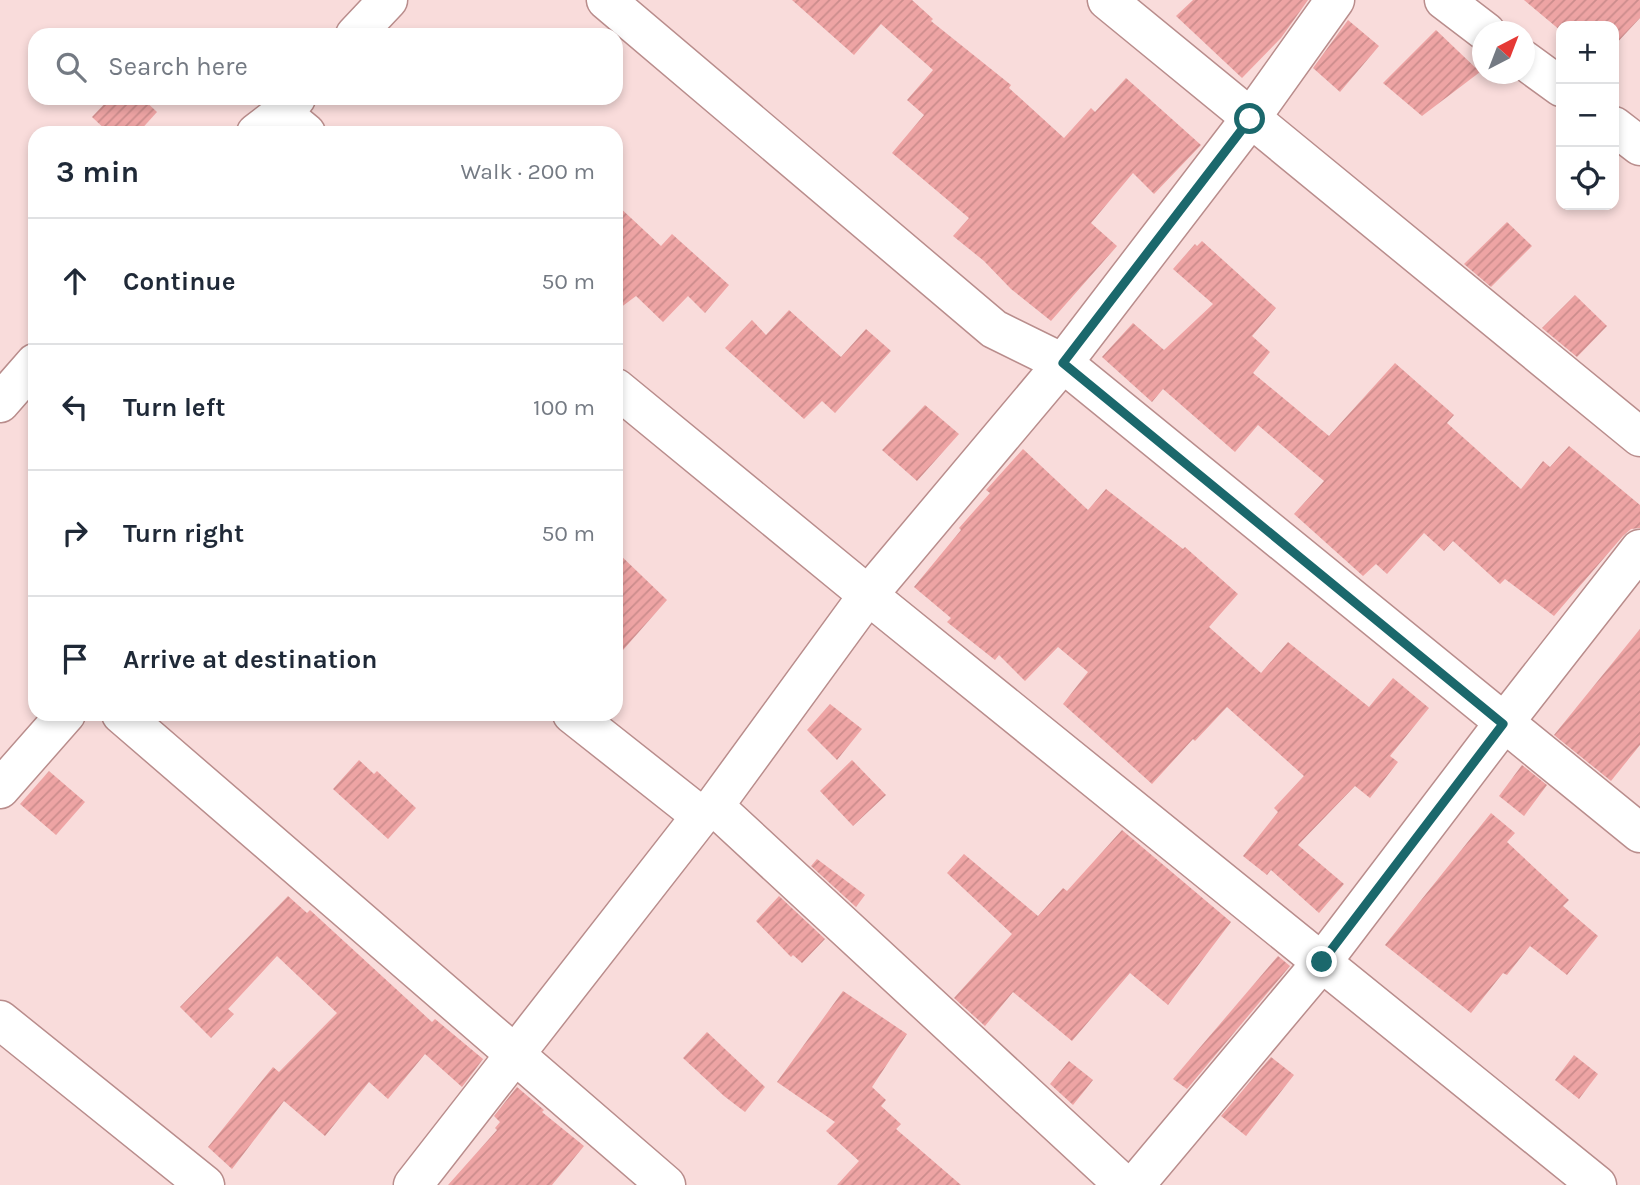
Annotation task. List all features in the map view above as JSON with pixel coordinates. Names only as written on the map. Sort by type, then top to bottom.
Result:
[{"type":"street","points":[[362,28],[388,0]]},
{"type":"street","points":[[606,0],[994,329],[1063,363],[1640,833]]},
{"type":"street","points":[[1107,0],[1640,437]]},
{"type":"street","points":[[412,1185],[707,811],[868,595],[1063,363],[1250,119],[1335,0]]},
{"type":"street","points":[[1444,0],[1472,21]]},
{"type":"street","points":[[1535,68],[1557,84]]},
{"type":"street","points":[[1619,131],[1640,146]]},
{"type":"street","points":[[0,402],[28,371]]},
{"type":"street","points":[[623,394],[1597,1185]]},
{"type":"street","points":[[1135,1185],[1322,962],[1503,724],[1640,550]]},
{"type":"street","points":[[0,789],[60,721]]},
{"type":"street","points":[[129,721],[666,1185]]},
{"type":"street","points":[[582,721],[707,811],[1124,1185]]},
{"type":"street","points":[[2,1025],[205,1185]]},
{"type":"building","points":[[792,0],[912,0],[933,19],[931,21],[1011,85],[1009,88],[1064,138],[1091,108],[1095,112],[1126,78],[1201,145],[1154,194],[1133,173],[1091,223],[1117,246],[1051,321],[953,236],[969,218],[892,153],[924,115],[907,100],[933,70],[881,24],[854,55]]},
{"type":"building","points":[[1193,0],[1308,0],[1281,38],[1242,78],[1176,16]]},
{"type":"building","points":[[1524,0],[1640,0],[1640,18],[1619,41],[1619,21],[1556,21],[1556,27]]},
{"type":"building","points":[[1348,20],[1379,46],[1340,92],[1313,68]]},
{"type":"building","points":[[1436,30],[1472,64],[1472,78],[1422,116],[1383,83]]},
{"type":"building","points":[[103,105],[150,105],[157,112],[144,126],[102,126],[92,117]]},
{"type":"building","points":[[623,211],[661,246],[672,234],[729,285],[705,313],[688,296],[663,322],[636,296],[623,306]]},
{"type":"building","points":[[1507,222],[1532,246],[1491,287],[1464,264]]},
{"type":"building","points":[[1202,241],[1276,308],[1252,336],[1270,352],[1253,373],[1329,436],[1395,363],[1454,415],[1447,423],[1521,489],[1543,461],[1550,467],[1569,446],[1640,505],[1640,528],[1631,529],[1623,536],[1554,616],[1505,579],[1500,584],[1453,541],[1444,551],[1424,533],[1387,574],[1376,564],[1363,576],[1294,514],[1324,481],[1258,425],[1235,452],[1163,389],[1152,402],[1102,357],[1133,323],[1164,350],[1213,304],[1173,269],[1195,244],[1197,246]]},
{"type":"building","points":[[1575,295],[1607,326],[1577,357],[1542,328]]},
{"type":"building","points":[[789,310],[841,357],[866,329],[891,351],[835,413],[822,401],[804,419],[725,348],[752,320],[766,335]]},
{"type":"building","points":[[925,405],[959,434],[917,481],[882,450]]},
{"type":"building","points":[[1023,449],[1088,510],[1106,489],[1183,549],[1185,547],[1238,594],[1209,627],[1261,673],[1288,642],[1369,707],[1393,678],[1429,708],[1390,756],[1398,762],[1370,798],[1355,786],[1298,845],[1344,884],[1319,913],[1271,870],[1267,875],[1243,856],[1278,812],[1274,808],[1304,776],[1227,707],[1152,784],[1063,704],[1088,672],[1058,647],[1025,681],[999,655],[995,660],[947,622],[951,618],[914,587],[961,530],[959,528],[990,493],[986,490]]},
{"type":"building","points":[[623,558],[667,600],[623,650]]},
{"type":"building","points":[[1640,629],[1640,745],[1611,781],[1554,735]]},
{"type":"building","points":[[830,704],[862,729],[837,760],[807,730]]},
{"type":"building","points":[[359,760],[374,774],[377,771],[416,808],[388,839],[333,789]]},
{"type":"building","points":[[852,760],[886,795],[853,826],[820,791]]},
{"type":"building","points":[[1522,765],[1547,785],[1524,816],[1499,796]]},
{"type":"building","points":[[49,771],[85,802],[56,835],[20,804]]},
{"type":"building","points":[[1491,813],[1515,833],[1507,842],[1569,900],[1563,906],[1598,936],[1567,975],[1530,946],[1507,975],[1503,973],[1471,1013],[1385,945]]},
{"type":"building","points":[[1122,830],[1231,922],[1168,1005],[1130,973],[1072,1041],[1013,992],[985,1026],[954,998],[1012,934],[947,873],[964,854],[1038,916],[1063,888],[1067,891]]},
{"type":"building","points":[[817,859],[865,895],[856,907],[811,866]]},
{"type":"building","points":[[288,896],[307,913],[310,910],[432,1022],[435,1019],[483,1059],[462,1087],[425,1054],[388,1099],[369,1082],[325,1136],[284,1101],[232,1169],[208,1147],[273,1067],[279,1072],[337,1013],[277,956],[228,1009],[234,1014],[211,1038],[180,1007]]},
{"type":"building","points":[[779,896],[825,939],[802,963],[793,955],[791,957],[756,921]]},
{"type":"building","points":[[1278,956],[1290,966],[1187,1089],[1173,1079]]},
{"type":"building","points":[[843,991],[907,1034],[872,1087],[886,1100],[881,1106],[901,1124],[896,1129],[961,1185],[837,1185],[859,1161],[826,1131],[835,1122],[777,1082]]},
{"type":"building","points":[[707,1032],[765,1087],[745,1112],[683,1058]]},
{"type":"building","points":[[1574,1055],[1598,1074],[1579,1099],[1555,1080]]},
{"type":"building","points":[[1271,1057],[1294,1075],[1246,1136],[1221,1116]]},
{"type":"building","points":[[1069,1061],[1093,1080],[1073,1105],[1050,1084]]},
{"type":"building","points":[[517,1087],[544,1110],[542,1112],[584,1146],[552,1185],[448,1185],[497,1130],[495,1128],[500,1122],[494,1116]]},
{"type":"route","points":[[1250,119],[1063,363],[1503,724],[1322,962]]}]
